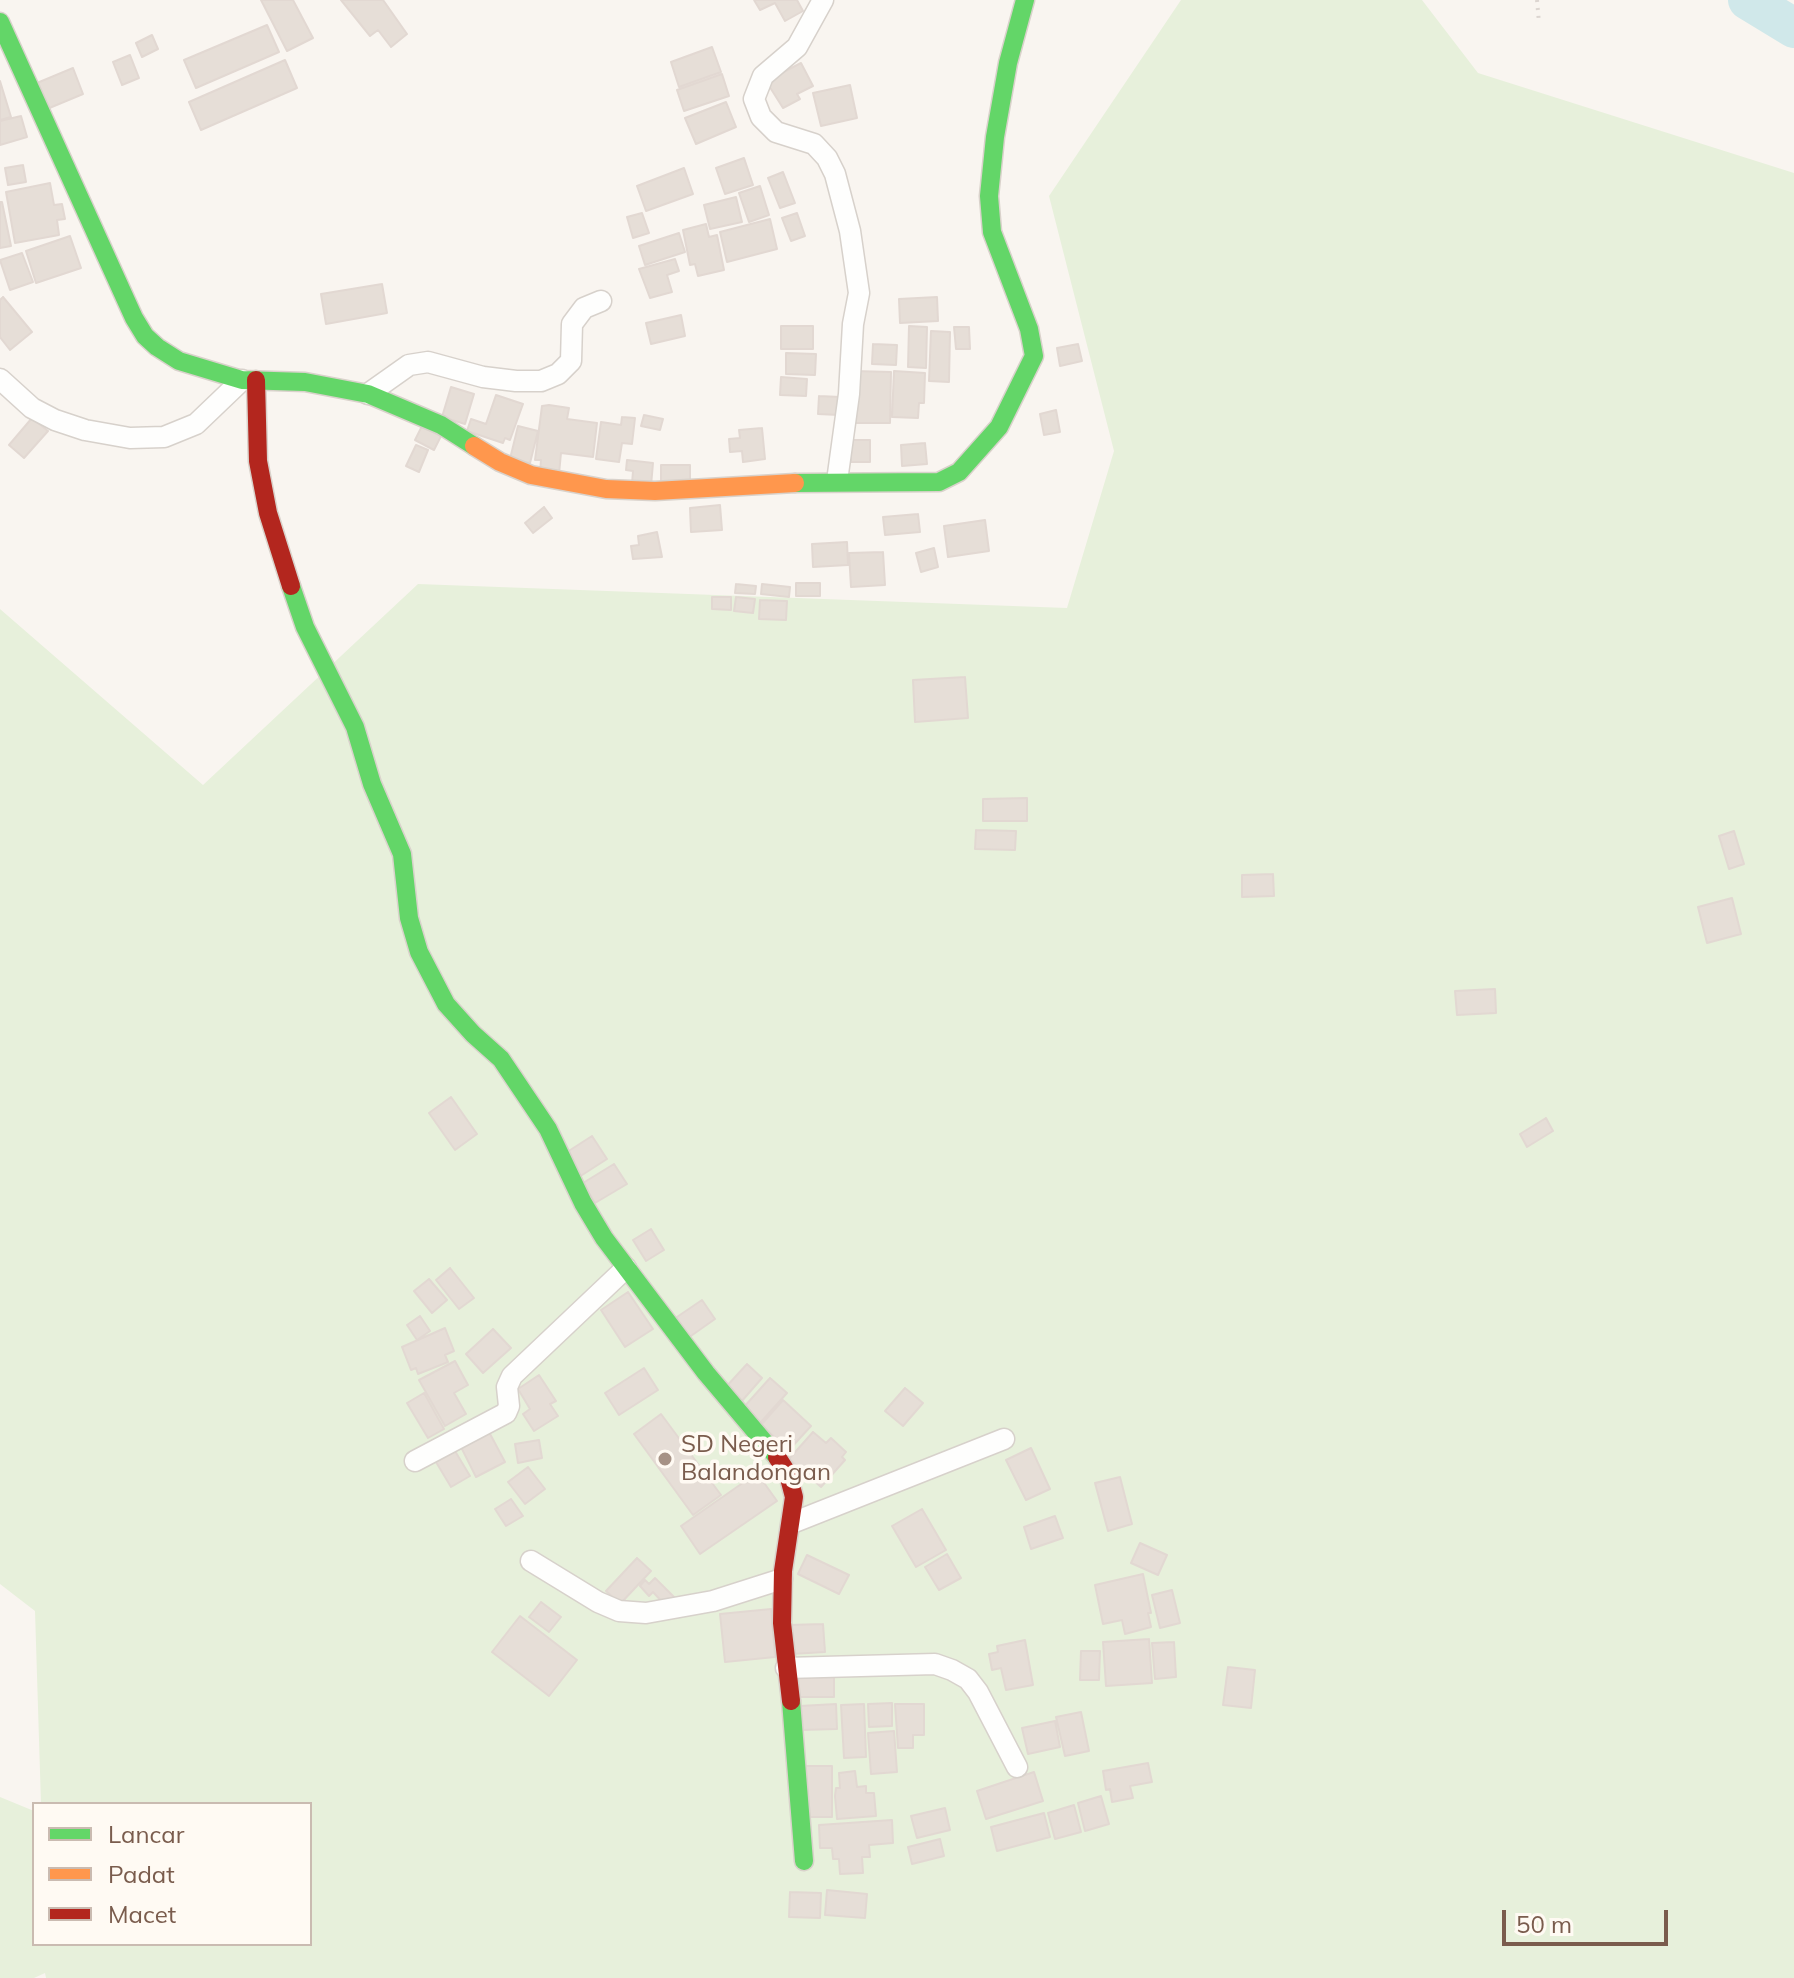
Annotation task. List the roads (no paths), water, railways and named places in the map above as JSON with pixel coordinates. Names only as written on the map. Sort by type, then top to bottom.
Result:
[{"type":"street","points":[[823,0],[797,47],[763,76],[754,99],[761,117],[776,132],[814,144],[827,158],[835,174],[850,231],[859,293],[837,481]]},
{"type":"street","points":[[0,22],[6,48],[124,297],[145,336],[157,347],[179,361],[249,380],[305,382],[368,394],[441,425],[514,470],[570,484],[655,491],[837,481],[939,482],[954,475],[999,427],[1034,356],[1014,285],[992,232],[989,196],[993,149],[1008,63],[1025,0]]},
{"type":"street","points":[[368,394],[392,374],[409,365],[428,362],[483,377],[541,381],[558,374],[571,361],[572,324],[584,308],[601,301]]},
{"type":"street","points":[[0,379],[22,400],[55,420],[85,430],[130,438],[164,437],[196,424],[249,380]]},
{"type":"street","points":[[249,380],[258,461],[272,528],[298,611],[355,727],[372,784],[402,854],[409,918],[419,952],[446,1004],[501,1059],[531,1101],[548,1129],[583,1203],[626,1268],[782,1463],[794,1497],[782,1579],[782,1623],[804,1861]]},
{"type":"street","points":[[415,1461],[506,1413],[509,1406],[507,1387],[512,1376],[626,1268]]},
{"type":"street","points":[[792,1523],[1004,1439]]},
{"type":"street","points":[[531,1561],[598,1602],[619,1611],[646,1613],[713,1601],[782,1579]]},
{"type":"street","points":[[786,1668],[935,1664],[952,1670],[968,1679],[978,1692],[1017,1767]]},
{"type":"waterway","points":[[1748,0],[1794,28]]},
{"type":"place","name":"SD Negeri Balandongan","points":[[665,1459]]}]
